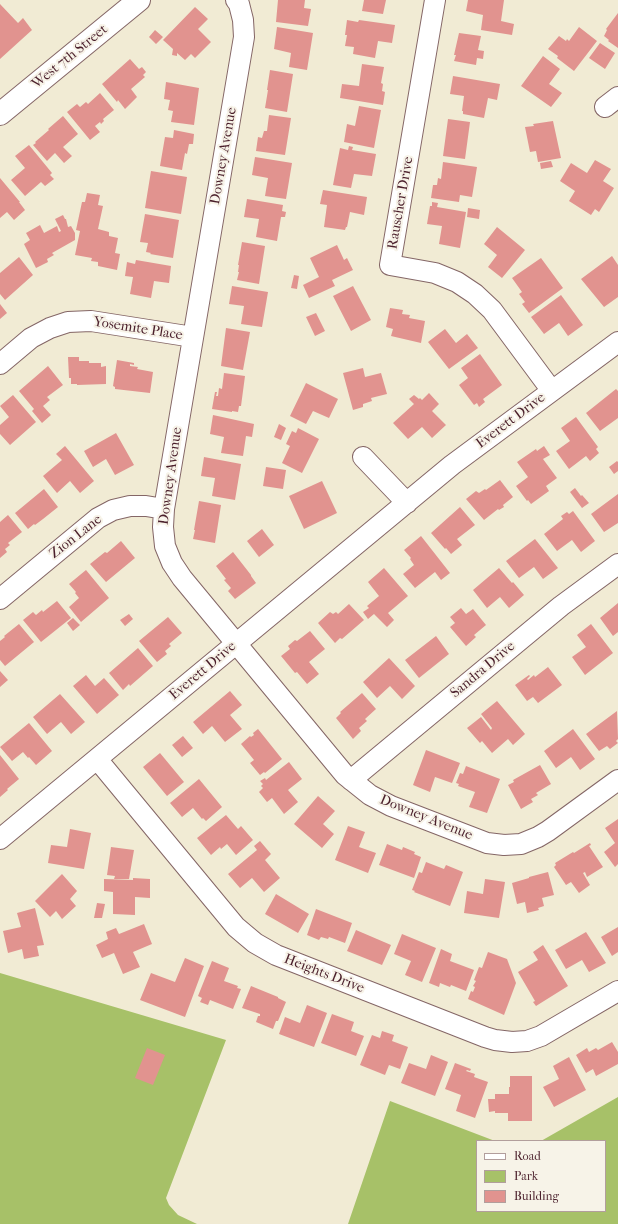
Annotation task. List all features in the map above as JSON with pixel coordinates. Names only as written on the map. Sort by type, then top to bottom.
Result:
[{"type":"main road","name":"West 7th Street","points":[[1,111],[139,0]]},
{"type":"street","name":"Downey Avenue","points":[[236,0],[239,4],[243,20],[244,37],[162,526],[165,546],[172,563],[182,578],[340,769],[370,795],[392,806],[487,843],[504,845],[521,844],[548,831],[618,780]]},
{"type":"street","name":"Rauscher Drive","points":[[435,0],[390,265],[435,273],[457,282],[475,294],[492,310],[552,391]]},
{"type":"street","name":"Yosemite Place","points":[[0,364],[31,338],[50,328],[68,322],[90,321],[194,337]]},
{"type":"street","name":"Everett Drive","points":[[0,839],[452,465],[618,342]]},
{"type":"street","points":[[363,457],[407,503]]},
{"type":"street","name":"Zion Lane","points":[[0,599],[98,518],[113,510],[130,506],[146,506],[164,509]]},
{"type":"street","name":"Sandra Drive","points":[[351,780],[561,606],[618,564]]},
{"type":"street","name":"Heights Drive","points":[[97,760],[236,927],[255,943],[276,955],[485,1037],[512,1042],[527,1041],[541,1036],[618,991]]},
{"type":"green space","points":[[0,973],[226,1040],[166,1198],[169,1205],[178,1215],[197,1224],[0,1224]]},
{"type":"green space","points":[[618,1097],[618,1224],[348,1224],[390,1101],[492,1140],[476,1140],[476,1212],[606,1212],[606,1140],[543,1140]]},
{"type":"building","points":[[278,0],[305,0],[304,8],[311,9],[308,26],[276,22]]},
{"type":"building","points":[[364,0],[386,0],[383,14],[362,11]]},
{"type":"building","points":[[468,0],[504,0],[501,21],[514,24],[512,35],[481,30],[483,15],[466,11]]},
{"type":"building","points":[[0,4],[18,23],[23,18],[32,30],[0,59]]},
{"type":"building","points":[[195,7],[208,19],[198,29],[211,42],[195,58],[191,54],[185,60],[177,53],[177,56],[172,55],[173,49],[163,40]]},
{"type":"building","points":[[618,13],[618,48],[604,36],[607,30],[606,29]]},
{"type":"building","points":[[347,20],[358,22],[359,20],[395,25],[392,43],[378,41],[375,58],[353,54],[354,47],[345,46]]},
{"type":"building","points":[[277,27],[313,33],[307,70],[289,67],[291,53],[274,49]]},
{"type":"building","points":[[579,27],[597,41],[574,71],[548,49],[559,36],[566,41],[567,39],[569,41]]},
{"type":"building","points":[[155,30],[163,37],[156,44],[149,37]]},
{"type":"building","points":[[459,33],[481,36],[478,50],[484,51],[483,59],[477,58],[476,65],[454,61]]},
{"type":"building","points":[[600,43],[615,53],[605,69],[589,58]]},
{"type":"building","points":[[543,56],[560,69],[549,84],[562,93],[551,107],[521,86]]},
{"type":"building","points":[[130,59],[139,69],[142,67],[146,72],[143,75],[145,77],[131,89],[137,97],[125,109],[102,84]]},
{"type":"building","points":[[362,64],[384,67],[381,83],[383,84],[382,91],[385,92],[383,105],[340,98],[342,84],[359,86]]},
{"type":"building","points":[[270,70],[293,74],[287,112],[265,108]]},
{"type":"building","points":[[453,76],[500,84],[497,100],[488,98],[484,118],[463,114],[464,96],[450,94]]},
{"type":"building","points":[[166,82],[199,88],[194,125],[171,122],[173,111],[168,110],[170,100],[164,99]]},
{"type":"building","points":[[100,93],[114,110],[103,119],[104,121],[101,124],[100,122],[95,126],[100,132],[90,140],[67,112],[77,104],[80,107],[86,102],[88,104]]},
{"type":"building","points":[[359,106],[381,110],[374,148],[344,142],[347,124],[355,126]]},
{"type":"building","points":[[269,115],[291,118],[285,155],[256,151],[258,137],[262,138],[264,131],[267,131]]},
{"type":"building","points":[[63,116],[78,134],[63,147],[72,156],[64,163],[55,153],[47,161],[33,145]]},
{"type":"building","points":[[448,119],[470,122],[465,159],[443,156]]},
{"type":"building","points":[[553,121],[561,158],[538,162],[536,151],[530,152],[525,127],[534,126],[533,124]]},
{"type":"building","points":[[174,130],[194,134],[193,144],[189,144],[187,154],[185,153],[182,170],[160,166],[165,137],[173,138]]},
{"type":"building","points":[[29,145],[52,173],[50,175],[54,179],[45,186],[41,182],[25,196],[11,180],[25,168],[15,156]]},
{"type":"building","points":[[349,146],[353,147],[352,150],[376,154],[372,176],[354,174],[351,188],[333,185],[340,148],[348,150]]},
{"type":"building","points":[[255,157],[292,163],[286,199],[265,196],[268,178],[252,175]]},
{"type":"building","points":[[595,160],[611,169],[603,181],[614,188],[599,212],[595,209],[591,215],[569,201],[575,191],[560,181],[571,163],[587,173]]},
{"type":"building","points":[[551,161],[553,167],[541,169],[540,163]]},
{"type":"building","points":[[443,162],[477,167],[472,197],[460,195],[459,202],[431,198],[433,185],[437,185],[438,178],[441,179]]},
{"type":"building","points":[[151,171],[187,177],[181,214],[145,208]]},
{"type":"building","points":[[0,178],[25,210],[14,220],[7,212],[0,218]]},
{"type":"building","points":[[323,190],[367,197],[364,215],[350,212],[345,230],[324,227],[327,205],[320,204]]},
{"type":"building","points":[[87,193],[100,195],[98,205],[103,206],[98,229],[109,232],[109,236],[118,238],[115,253],[120,254],[117,270],[98,266],[98,262],[91,261],[92,258],[75,255],[80,231],[76,230],[82,202],[85,202]]},
{"type":"building","points":[[247,199],[283,205],[282,211],[286,212],[285,217],[281,217],[277,241],[256,237],[259,219],[244,217]]},
{"type":"building","points":[[432,202],[438,203],[437,207],[466,212],[460,248],[439,244],[442,226],[427,224]]},
{"type":"building","points":[[468,208],[480,210],[479,219],[467,217]]},
{"type":"building","points":[[145,214],[179,220],[173,258],[146,252],[148,243],[140,242]]},
{"type":"building","points":[[63,215],[66,219],[68,227],[71,226],[75,233],[75,240],[52,253],[54,255],[47,259],[48,262],[36,268],[24,244],[30,240],[26,233],[40,225],[44,233],[57,226],[59,232],[61,231],[55,219]]},
{"type":"building","points":[[497,227],[525,250],[502,278],[488,267],[497,255],[484,244]]},
{"type":"building","points":[[242,242],[265,246],[259,284],[237,280]]},
{"type":"building","points":[[337,245],[344,260],[347,258],[353,270],[332,280],[335,286],[309,298],[303,285],[319,277],[310,258]]},
{"type":"building","points":[[612,256],[618,265],[618,297],[604,307],[581,279]]},
{"type":"building","points":[[19,257],[33,275],[5,300],[0,294],[0,273]]},
{"type":"building","points":[[541,258],[563,288],[529,313],[522,304],[525,302],[519,294],[522,292],[512,278]]},
{"type":"building","points":[[136,260],[171,266],[169,283],[154,281],[151,298],[130,294],[133,277],[125,276],[127,262],[135,264]]},
{"type":"building","points":[[294,275],[299,276],[297,289],[291,288]]},
{"type":"building","points":[[232,286],[268,292],[262,327],[241,324],[244,306],[229,304]]},
{"type":"building","points":[[353,286],[371,320],[351,331],[333,296]]},
{"type":"building","points":[[561,295],[583,325],[568,336],[559,323],[544,334],[531,317]]},
{"type":"building","points":[[0,304],[7,313],[0,319]]},
{"type":"building","points":[[390,308],[403,310],[402,314],[410,315],[409,318],[425,321],[421,343],[391,336],[393,329],[386,327]]},
{"type":"building","points":[[316,313],[325,331],[315,336],[306,317]]},
{"type":"building","points":[[226,328],[250,332],[243,370],[221,366]]},
{"type":"building","points":[[445,329],[456,343],[467,334],[478,348],[449,369],[428,342]]},
{"type":"building","points":[[480,354],[502,385],[483,399],[485,402],[479,407],[477,403],[474,405],[459,385],[468,378],[461,368]]},
{"type":"building","points":[[68,357],[79,357],[79,361],[101,363],[101,367],[106,366],[106,384],[71,384],[71,378],[69,378]]},
{"type":"building","points":[[117,360],[134,363],[134,365],[130,364],[130,366],[153,372],[150,393],[115,389],[113,386]]},
{"type":"building","points":[[48,366],[63,385],[47,397],[50,400],[43,406],[51,415],[42,423],[32,411],[34,409],[19,391]]},
{"type":"building","points":[[363,368],[365,377],[381,373],[387,394],[371,398],[372,401],[363,404],[363,407],[353,410],[343,373]]},
{"type":"building","points":[[224,373],[245,376],[241,406],[239,406],[238,412],[212,409],[215,392],[217,392],[216,396],[218,396],[219,388],[222,389]]},
{"type":"building","points":[[306,383],[338,399],[329,418],[313,411],[306,424],[290,416]]},
{"type":"building","points":[[616,389],[618,391],[618,418],[600,431],[586,413]]},
{"type":"building","points":[[429,393],[439,404],[432,411],[446,425],[432,438],[422,427],[408,439],[393,423],[414,404],[409,399],[414,395],[422,400]]},
{"type":"building","points":[[13,395],[36,422],[10,445],[0,434],[0,425],[9,417],[0,406]]},
{"type":"building","points":[[213,415],[254,424],[252,437],[246,436],[243,456],[221,453],[224,437],[210,434]]},
{"type":"building","points":[[576,417],[598,447],[596,449],[599,453],[590,461],[586,456],[569,469],[556,451],[570,441],[561,428]]},
{"type":"building","points":[[279,424],[286,428],[281,440],[274,437]]},
{"type":"building","points":[[298,428],[319,439],[302,473],[282,463],[290,446],[286,444],[292,431],[296,433]]},
{"type":"building","points":[[116,433],[134,465],[115,475],[106,459],[93,467],[84,451]]},
{"type":"building","points":[[65,446],[94,481],[80,493],[70,481],[57,493],[43,476],[62,460],[56,454]]},
{"type":"building","points":[[544,446],[550,455],[543,459],[557,478],[546,486],[549,491],[531,504],[516,486],[528,477],[517,462],[536,449],[537,451]]},
{"type":"building","points":[[204,457],[241,464],[235,500],[212,496],[215,478],[201,476]]},
{"type":"building","points":[[617,461],[618,471],[614,474],[609,467]]},
{"type":"building","points":[[266,467],[286,470],[283,489],[263,486]]},
{"type":"building","points":[[500,480],[513,497],[503,505],[504,507],[499,510],[498,509],[484,520],[466,499],[476,491],[479,493],[485,489],[486,490]]},
{"type":"building","points":[[322,481],[337,513],[304,529],[289,496]]},
{"type":"building","points":[[575,488],[589,503],[582,508],[570,492]]},
{"type":"building","points":[[44,489],[58,507],[28,529],[15,513]]},
{"type":"building","points":[[618,494],[618,523],[604,532],[591,514]]},
{"type":"building","points":[[199,501],[221,505],[215,543],[193,539]]},
{"type":"building","points":[[460,507],[475,525],[457,539],[462,545],[451,554],[431,533]]},
{"type":"building","points":[[573,511],[595,541],[581,552],[572,540],[557,551],[544,534],[563,519],[561,516],[567,512],[569,514]]},
{"type":"building","points":[[8,515],[22,532],[8,543],[10,545],[5,549],[7,552],[0,558],[0,522]]},
{"type":"building","points":[[262,529],[274,545],[259,557],[247,541]]},
{"type":"building","points":[[421,536],[450,573],[441,580],[435,572],[415,588],[403,574],[414,565],[410,559],[411,558],[404,550]]},
{"type":"building","points":[[535,539],[558,568],[543,579],[534,567],[519,578],[506,561]]},
{"type":"building","points":[[121,541],[135,558],[106,582],[90,564],[105,552],[107,553]]},
{"type":"building","points":[[233,552],[256,583],[235,599],[228,591],[231,588],[224,580],[226,579],[216,566]]},
{"type":"building","points":[[384,568],[408,596],[388,613],[394,620],[387,627],[374,614],[368,619],[363,612],[369,608],[367,606],[379,596],[368,582]]},
{"type":"building","points":[[499,568],[524,595],[509,608],[500,597],[487,608],[473,590]]},
{"type":"building","points":[[86,570],[109,598],[81,622],[69,607],[79,598],[69,584]]},
{"type":"building","points":[[57,601],[71,618],[41,642],[23,620],[33,612],[36,615],[42,610],[43,612]]},
{"type":"building","points":[[618,603],[618,632],[613,636],[600,618]]},
{"type":"building","points":[[349,604],[364,620],[342,639],[340,638],[335,643],[318,623],[330,612],[333,614],[336,612],[338,614]]},
{"type":"building","points":[[461,608],[466,614],[473,609],[486,625],[474,635],[476,637],[466,646],[450,627],[455,623],[450,617]]},
{"type":"building","points":[[129,614],[133,619],[125,626],[120,620]]},
{"type":"building","points":[[168,617],[182,633],[169,644],[171,646],[165,651],[167,654],[157,662],[139,641]]},
{"type":"building","points":[[73,618],[80,625],[73,631],[67,623]]},
{"type":"building","points":[[19,624],[34,642],[5,666],[0,660],[0,641]]},
{"type":"building","points":[[591,624],[613,653],[585,675],[572,657],[586,647],[577,635]]},
{"type":"building","points":[[310,631],[325,649],[309,662],[319,674],[307,684],[297,672],[295,673],[281,656],[290,649],[288,646]]},
{"type":"building","points":[[436,636],[449,654],[419,678],[405,660]]},
{"type":"building","points":[[138,648],[153,666],[130,686],[129,684],[123,690],[109,673]]},
{"type":"building","points":[[389,658],[415,686],[402,699],[390,686],[377,698],[363,682]]},
{"type":"building","points":[[548,667],[562,685],[538,703],[533,697],[527,701],[515,685],[529,675],[528,680],[534,675],[535,677]]},
{"type":"building","points":[[0,671],[8,680],[0,687]]},
{"type":"building","points":[[86,675],[95,686],[104,678],[119,695],[97,714],[73,686]]},
{"type":"building","points":[[230,691],[242,705],[230,715],[242,729],[225,742],[212,726],[203,734],[193,722]]},
{"type":"building","points":[[362,693],[376,709],[365,719],[367,721],[359,728],[361,731],[353,739],[336,718],[341,713],[340,712]]},
{"type":"building","points":[[60,694],[85,722],[71,734],[61,722],[47,734],[33,717]]},
{"type":"building","points":[[497,701],[525,734],[513,745],[508,739],[492,753],[482,741],[480,743],[467,728],[481,717],[491,730],[492,728],[481,714]]},
{"type":"building","points":[[617,711],[618,739],[616,741],[618,743],[610,749],[607,746],[599,751],[586,734]]},
{"type":"building","points":[[29,723],[52,751],[36,765],[23,752],[12,761],[0,747]]},
{"type":"building","points":[[258,729],[282,759],[265,773],[264,772],[260,775],[250,763],[254,760],[241,744],[250,736],[251,737],[254,735],[253,733]]},
{"type":"building","points":[[573,729],[595,759],[580,770],[571,757],[556,768],[544,751]]},
{"type":"building","points":[[183,736],[193,748],[182,757],[172,745]]},
{"type":"building","points":[[426,750],[460,763],[452,783],[435,777],[430,792],[413,785]]},
{"type":"building","points":[[160,753],[184,782],[167,796],[143,767]]},
{"type":"building","points":[[0,755],[19,779],[0,797]]},
{"type":"building","points":[[289,762],[302,779],[288,790],[298,802],[284,814],[272,798],[267,802],[259,792],[263,788],[261,786],[263,784],[260,781],[265,778],[266,780]]},
{"type":"building","points":[[540,765],[551,784],[536,793],[538,795],[531,799],[533,802],[521,809],[508,785],[514,782],[513,780]]},
{"type":"building","points":[[466,766],[500,779],[487,813],[469,807],[475,792],[458,786],[459,784],[456,783],[460,773],[463,774]]},
{"type":"building","points":[[199,779],[222,807],[206,821],[203,818],[202,819],[193,808],[182,817],[170,803]]},
{"type":"building","points":[[318,796],[335,811],[323,824],[334,834],[322,848],[294,824]]},
{"type":"building","points":[[226,815],[238,829],[241,826],[253,840],[236,855],[227,844],[221,849],[220,847],[211,855],[197,838]]},
{"type":"building","points":[[618,819],[618,864],[615,867],[604,852],[615,843],[605,828]]},
{"type":"building","points":[[348,826],[365,832],[359,847],[376,853],[368,873],[335,860]]},
{"type":"building","points":[[70,829],[91,833],[84,869],[48,863],[51,845],[67,847]]},
{"type":"building","points":[[260,841],[271,854],[265,860],[280,878],[264,892],[252,878],[240,888],[228,874],[257,850],[254,846]]},
{"type":"building","points":[[590,843],[591,845],[589,846],[603,867],[587,877],[585,872],[583,873],[590,885],[579,893],[571,882],[566,885],[554,867],[556,865],[555,863]]},
{"type":"building","points":[[387,844],[402,850],[403,847],[415,852],[414,854],[421,857],[414,878],[379,865]]},
{"type":"building","points":[[111,847],[134,850],[129,879],[114,879],[115,876],[107,875]]},
{"type":"building","points":[[426,862],[444,869],[446,865],[463,872],[450,906],[412,890],[419,872],[422,873]]},
{"type":"building","points":[[548,872],[554,895],[542,898],[544,906],[538,908],[539,910],[527,913],[525,902],[517,904],[512,883]]},
{"type":"building","points":[[62,874],[77,891],[70,899],[76,906],[62,919],[56,911],[50,917],[35,901]]},
{"type":"building","points":[[133,878],[150,879],[150,898],[135,897],[135,915],[113,914],[113,892],[104,891],[104,879],[133,880]]},
{"type":"building","points":[[485,879],[505,882],[499,918],[464,913],[467,891],[483,894]]},
{"type":"building","points":[[276,894],[309,914],[298,933],[265,914]]},
{"type":"building","points":[[97,903],[105,904],[102,918],[94,918]]},
{"type":"building","points":[[35,908],[44,945],[37,946],[39,956],[24,959],[22,949],[8,953],[3,931],[21,927],[17,913]]},
{"type":"building","points":[[316,909],[352,923],[345,943],[329,937],[328,939],[321,937],[319,940],[307,935]]},
{"type":"building","points":[[144,924],[152,944],[133,952],[140,967],[123,974],[114,953],[102,958],[96,945],[108,939],[106,932],[116,928],[119,934]]},
{"type":"building","points":[[618,927],[618,952],[612,956],[601,937]]},
{"type":"building","points":[[356,930],[391,945],[382,965],[347,951]]},
{"type":"building","points":[[586,932],[606,963],[589,972],[582,960],[566,969],[555,950]]},
{"type":"building","points":[[402,934],[436,948],[422,982],[405,975],[411,961],[394,954]]},
{"type":"building","points":[[543,945],[568,986],[536,1006],[533,1002],[535,1001],[518,972],[538,960],[533,952]]},
{"type":"building","points":[[441,949],[452,954],[450,961],[474,970],[466,991],[451,985],[450,987],[440,983],[439,987],[429,983]]},
{"type":"building","points":[[488,952],[507,959],[516,983],[504,1015],[468,999],[471,991],[473,992],[475,987],[473,986],[476,981],[474,980],[479,967],[482,968]]},
{"type":"building","points":[[185,958],[204,966],[185,1017],[140,1000],[151,973],[175,982]]},
{"type":"building","points":[[212,961],[229,968],[224,981],[238,986],[237,988],[241,989],[233,1009],[210,1000],[208,1005],[200,1002],[202,998],[198,996]]},
{"type":"building","points":[[251,986],[278,997],[286,1002],[273,1029],[256,1022],[260,1014],[242,1008]]},
{"type":"building","points":[[307,1005],[327,1013],[314,1047],[279,1034],[285,1017],[300,1023]]},
{"type":"building","points":[[332,1014],[354,1022],[351,1031],[364,1036],[356,1056],[321,1043]]},
{"type":"building","points":[[382,1031],[394,1035],[392,1041],[408,1047],[400,1069],[389,1065],[385,1075],[360,1065],[372,1035],[380,1038]]},
{"type":"building","points":[[612,1042],[618,1052],[618,1064],[596,1076],[593,1069],[586,1073],[576,1055],[587,1048],[589,1052],[596,1048],[598,1050]]},
{"type":"building","points":[[147,1048],[165,1055],[153,1085],[135,1078]]},
{"type":"building","points":[[431,1055],[448,1062],[435,1096],[401,1083],[409,1063],[426,1069]]},
{"type":"building","points":[[569,1057],[586,1090],[554,1107],[543,1087],[559,1079],[553,1066]]},
{"type":"building","points":[[455,1063],[471,1069],[470,1071],[466,1071],[475,1074],[474,1077],[488,1082],[475,1118],[456,1111],[461,1095],[445,1089]]},
{"type":"building","points":[[510,1076],[532,1076],[532,1121],[508,1121],[508,1113],[495,1113],[495,1111],[489,1112],[488,1099],[495,1099],[495,1094],[509,1094]]}]
